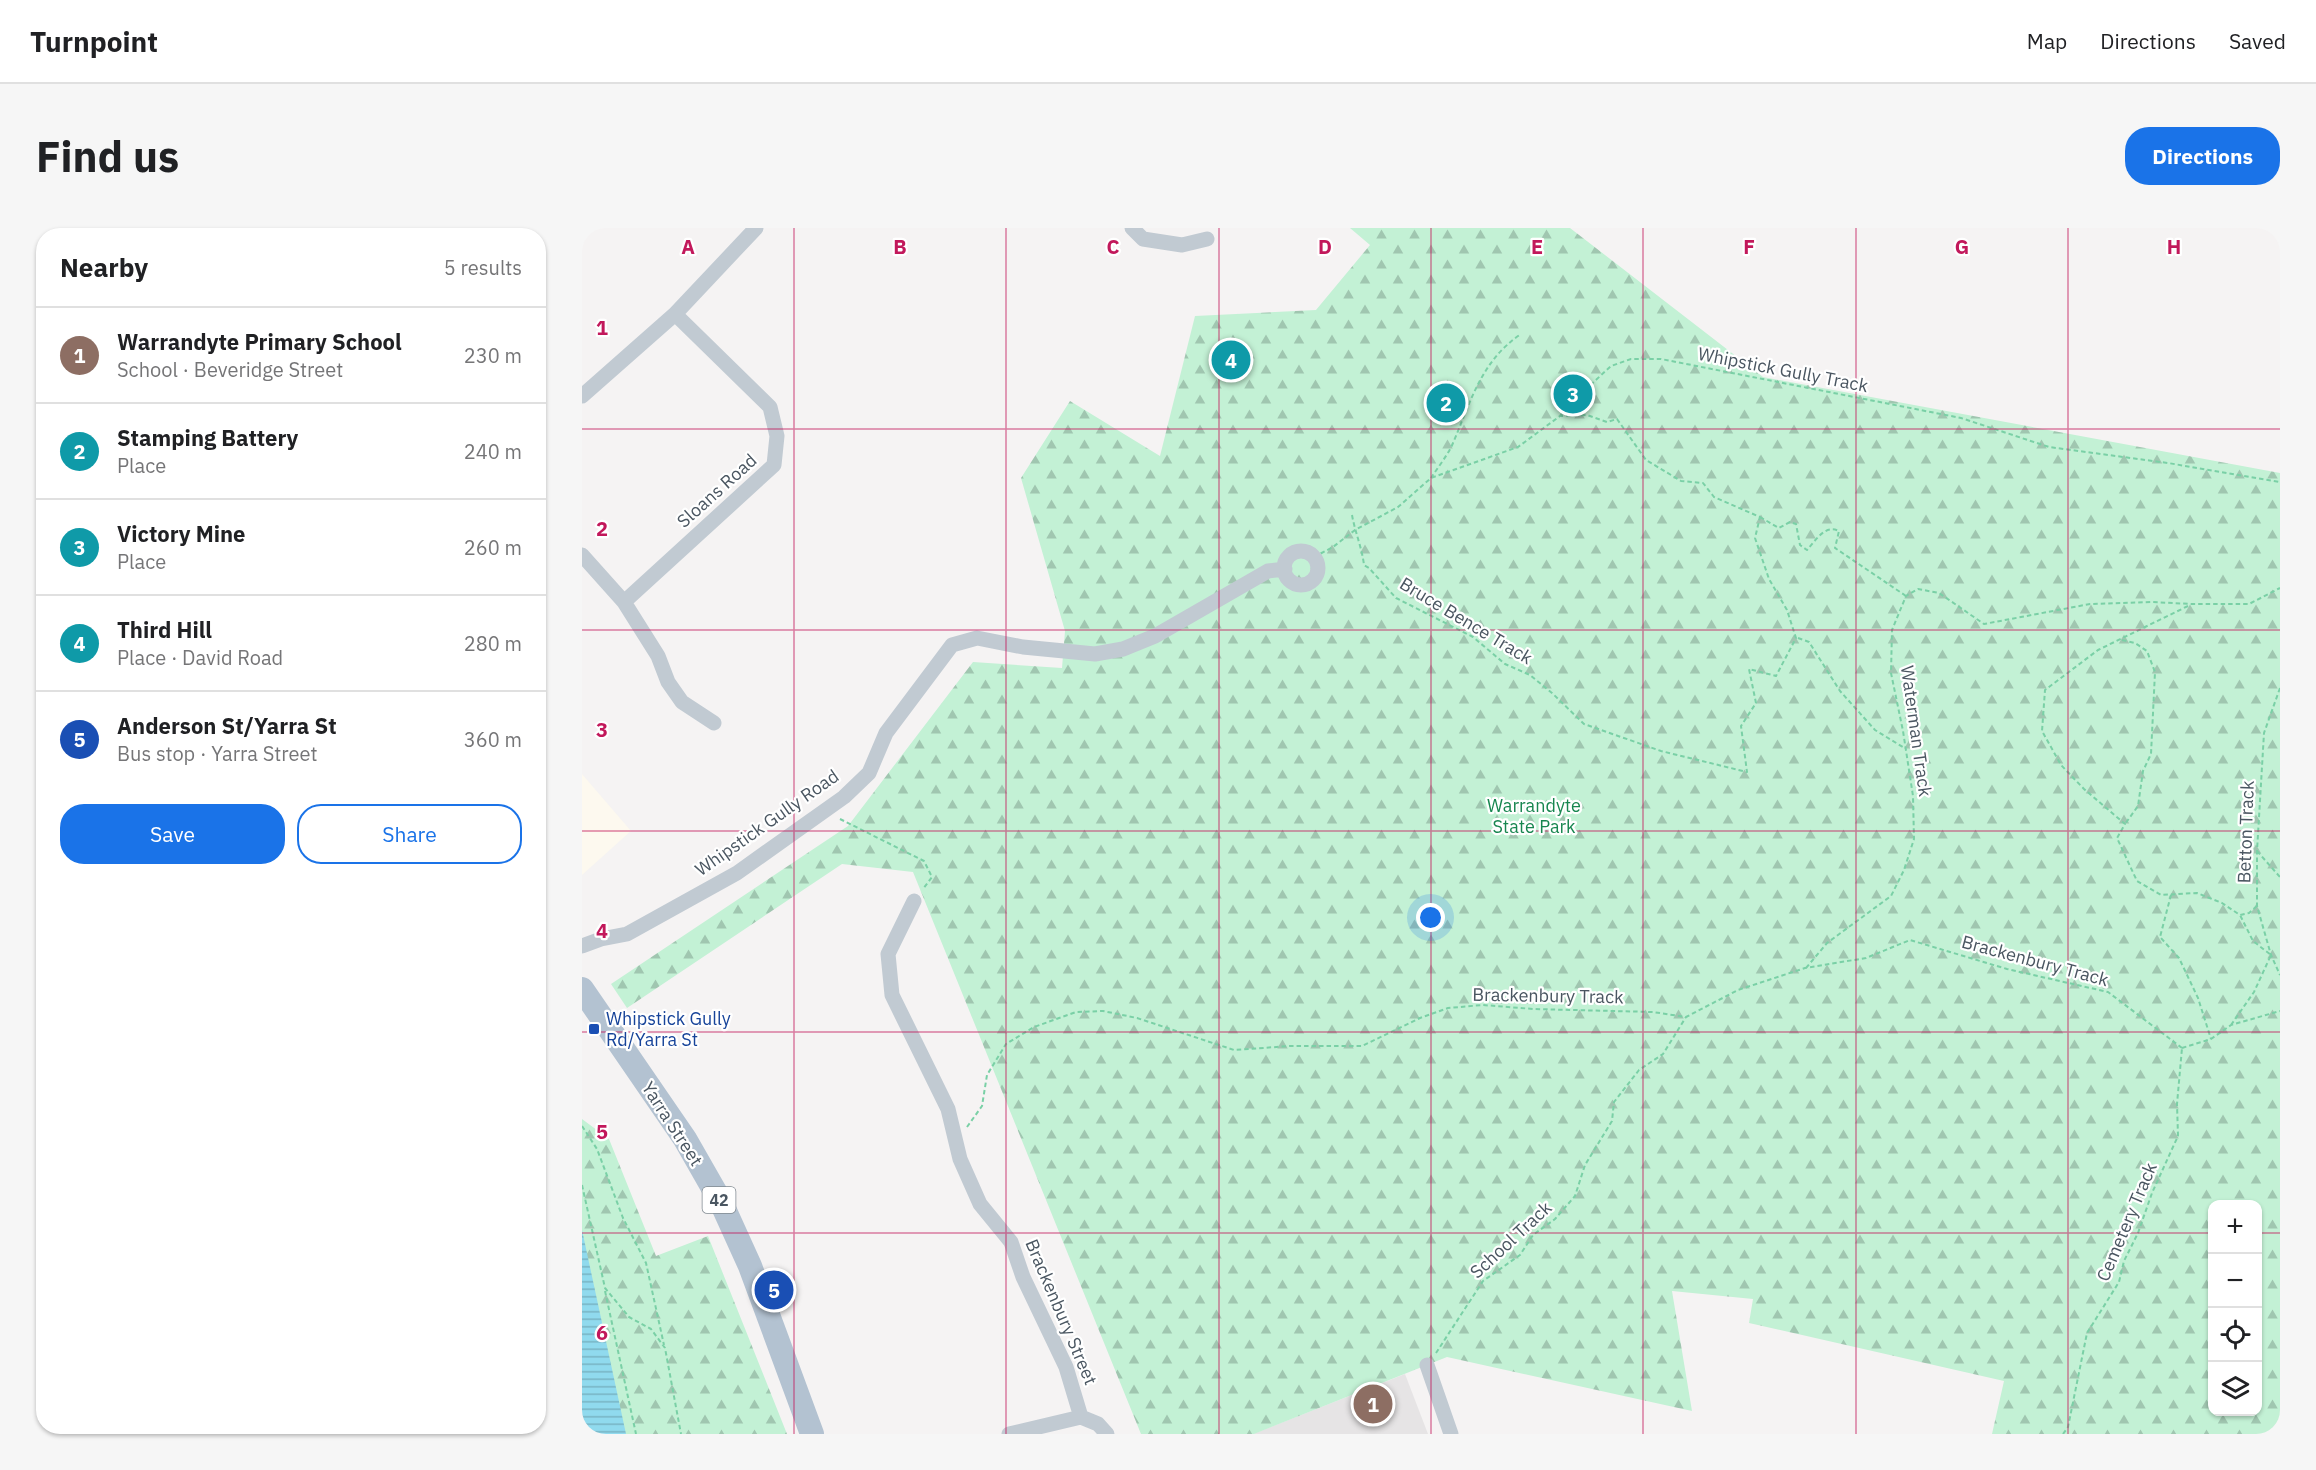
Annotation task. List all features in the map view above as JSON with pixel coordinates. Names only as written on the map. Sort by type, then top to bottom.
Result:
[{"type":"main road","name":"Yarra Street","points":[[582,989],[685,1139],[721,1202],[750,1266],[812,1434]]},
{"type":"street","points":[[582,396],[675,314],[756,228]]},
{"type":"street","points":[[1132,228],[1143,239],[1182,245],[1207,239]]},
{"type":"street","name":"Sloans Road","points":[[624,602],[774,465],[777,436],[770,407],[675,314]]},
{"type":"street","name":"Whipstick Gully Road","points":[[582,946],[601,939],[627,934],[737,873],[844,797],[869,773],[886,733],[952,645],[978,638],[1023,647],[1095,654],[1123,649],[1155,636],[1268,571],[1285,569],[1288,559],[1295,553],[1306,552],[1314,557]]},
{"type":"street","points":[[582,555],[624,602],[658,656],[668,682],[682,702],[714,723]]},
{"type":"street","points":[[1285,569],[1293,583],[1305,585],[1315,579],[1317,574],[1317,562],[1314,557]]},
{"type":"street","name":"Brackenbury Street","points":[[914,901],[888,954],[892,995],[948,1108],[960,1159],[980,1204],[1011,1242],[1027,1287],[1066,1366],[1081,1417]]},
{"type":"street","points":[[1426,1365],[1451,1434]]},
{"type":"street","points":[[1009,1434],[1081,1417],[1098,1424],[1107,1434]]},
{"type":"path","points":[[1431,478],[1453,444],[1458,427],[1491,361],[1504,346],[1521,334]]},
{"type":"path","name":"Whipstick Gully Track","points":[[1314,557],[1333,547],[1355,530],[1398,507],[1431,478],[1518,447],[1560,416],[1611,366],[1631,359],[1661,359],[1961,418],[2049,447],[2168,463],[2280,482]]},
{"type":"path","points":[[1560,416],[1587,415],[1607,422],[1617,419],[1646,460],[1681,481],[1703,483],[1714,497],[1779,528],[1790,522],[1796,524],[1800,545],[1807,550],[1826,530],[1833,528],[1839,531],[1835,548],[1906,596],[1918,589],[1940,593],[1984,624],[2090,604],[2153,602],[2249,604],[2280,588]]},
{"type":"path","name":"Bruce Bence Track","points":[[1352,515],[1364,565],[1396,598],[1473,637],[1505,664],[1530,675],[1584,724],[1660,751],[1747,772],[1741,726],[1756,703],[1749,669],[1776,676],[1796,638]]},
{"type":"path","points":[[1760,517],[1755,538],[1769,579],[1787,610],[1796,638],[1809,642],[1840,691],[1875,730],[1906,750]]},
{"type":"path","name":"Waterman Track","points":[[1805,968],[1827,943],[1891,896],[1904,870],[1914,839],[1913,796],[1891,673],[1892,630],[1906,596]]},
{"type":"path","points":[[2124,824],[2061,765],[2042,731],[2044,690],[2098,650],[2191,604]]},
{"type":"path","points":[[2121,639],[2135,643],[2147,651],[2156,672],[2151,753],[2143,771],[2138,806],[2124,824],[2117,838],[2137,881],[2161,895],[2198,893],[2222,903],[2240,915],[2253,941],[2271,955],[2254,992],[2231,1025]]},
{"type":"path","name":"Betton Track","points":[[2280,688],[2264,734],[2257,851],[2257,906],[2271,955],[2280,975]]},
{"type":"path","points":[[824,811],[924,861],[932,877],[914,901]]},
{"type":"path","points":[[2257,851],[2280,877]]},
{"type":"path","points":[[2171,895],[2160,937],[2179,958],[2198,998],[2211,1039]]},
{"type":"path","points":[[2240,915],[2249,913],[2257,906]]},
{"type":"path","name":"Brackenbury Track","points":[[956,1142],[982,1106],[987,1075],[1006,1044],[1034,1027],[1076,1012],[1102,1011],[1137,1018],[1234,1050],[1290,1046],[1362,1046],[1420,1018],[1448,1008],[1483,1005],[1533,1009],[1653,1012],[1686,1017],[1738,990],[1805,968],[1866,958],[1911,940],[2007,969],[2108,992],[2182,1048]]},
{"type":"path","points":[[2182,1048],[2211,1039],[2231,1025],[2280,1011]]},
{"type":"path","name":"School Track","points":[[1426,1365],[1453,1330],[1483,1281],[1520,1255],[1533,1235],[1555,1219],[1575,1196],[1585,1165],[1612,1121],[1614,1102],[1639,1070],[1663,1054],[1686,1017]]},
{"type":"path","name":"Cemetery Track","points":[[2063,1434],[2068,1427],[2087,1333],[2119,1282],[2124,1261],[2178,1136],[2177,1104],[2182,1048]]},
{"type":"path","points":[[582,1126],[597,1149],[623,1218],[646,1263],[681,1434]]},
{"type":"path","points":[[582,1185],[636,1434]]},
{"type":"path","points":[[605,1288],[629,1317],[651,1329],[665,1348]]},
{"type":"shaded area","points":[[582,774],[631,831],[582,875]]},
{"type":"shaded area","points":[[1405,1374],[1428,1434],[1253,1434]]},
{"type":"green space","name":"Warrandyte State Park","points":[[1350,228],[1570,228],[1763,377],[2280,473],[2280,1434],[1992,1434],[2004,1381],[1749,1323],[1753,1299],[1672,1291],[1692,1411],[1447,1357],[1254,1434],[1141,1434],[913,872],[842,864],[627,1008],[611,984],[848,826],[973,662],[1062,668],[1065,631],[1021,478],[1070,401],[1160,456],[1195,316],[1316,310],[1370,245]]},
{"type":"green space","points":[[582,1119],[609,1139],[656,1256],[708,1236],[787,1434],[613,1434],[582,1263]]},
{"type":"water","points":[[582,1230],[626,1434],[582,1434]]},
{"type":"place","name":"Third Hill","points":[[1231,360]]},
{"type":"place","name":"Victory Mine","points":[[1573,394]]},
{"type":"place","name":"Stamping Battery","points":[[1446,403]]},
{"type":"place","name":"Whipstick Gully Rd/Yarra St","points":[[594,1029]]},
{"type":"place","name":"Anderson St/Yarra St","points":[[774,1290]]},
{"type":"place","name":"Warrandyte Primary School","points":[[1373,1404]]}]
